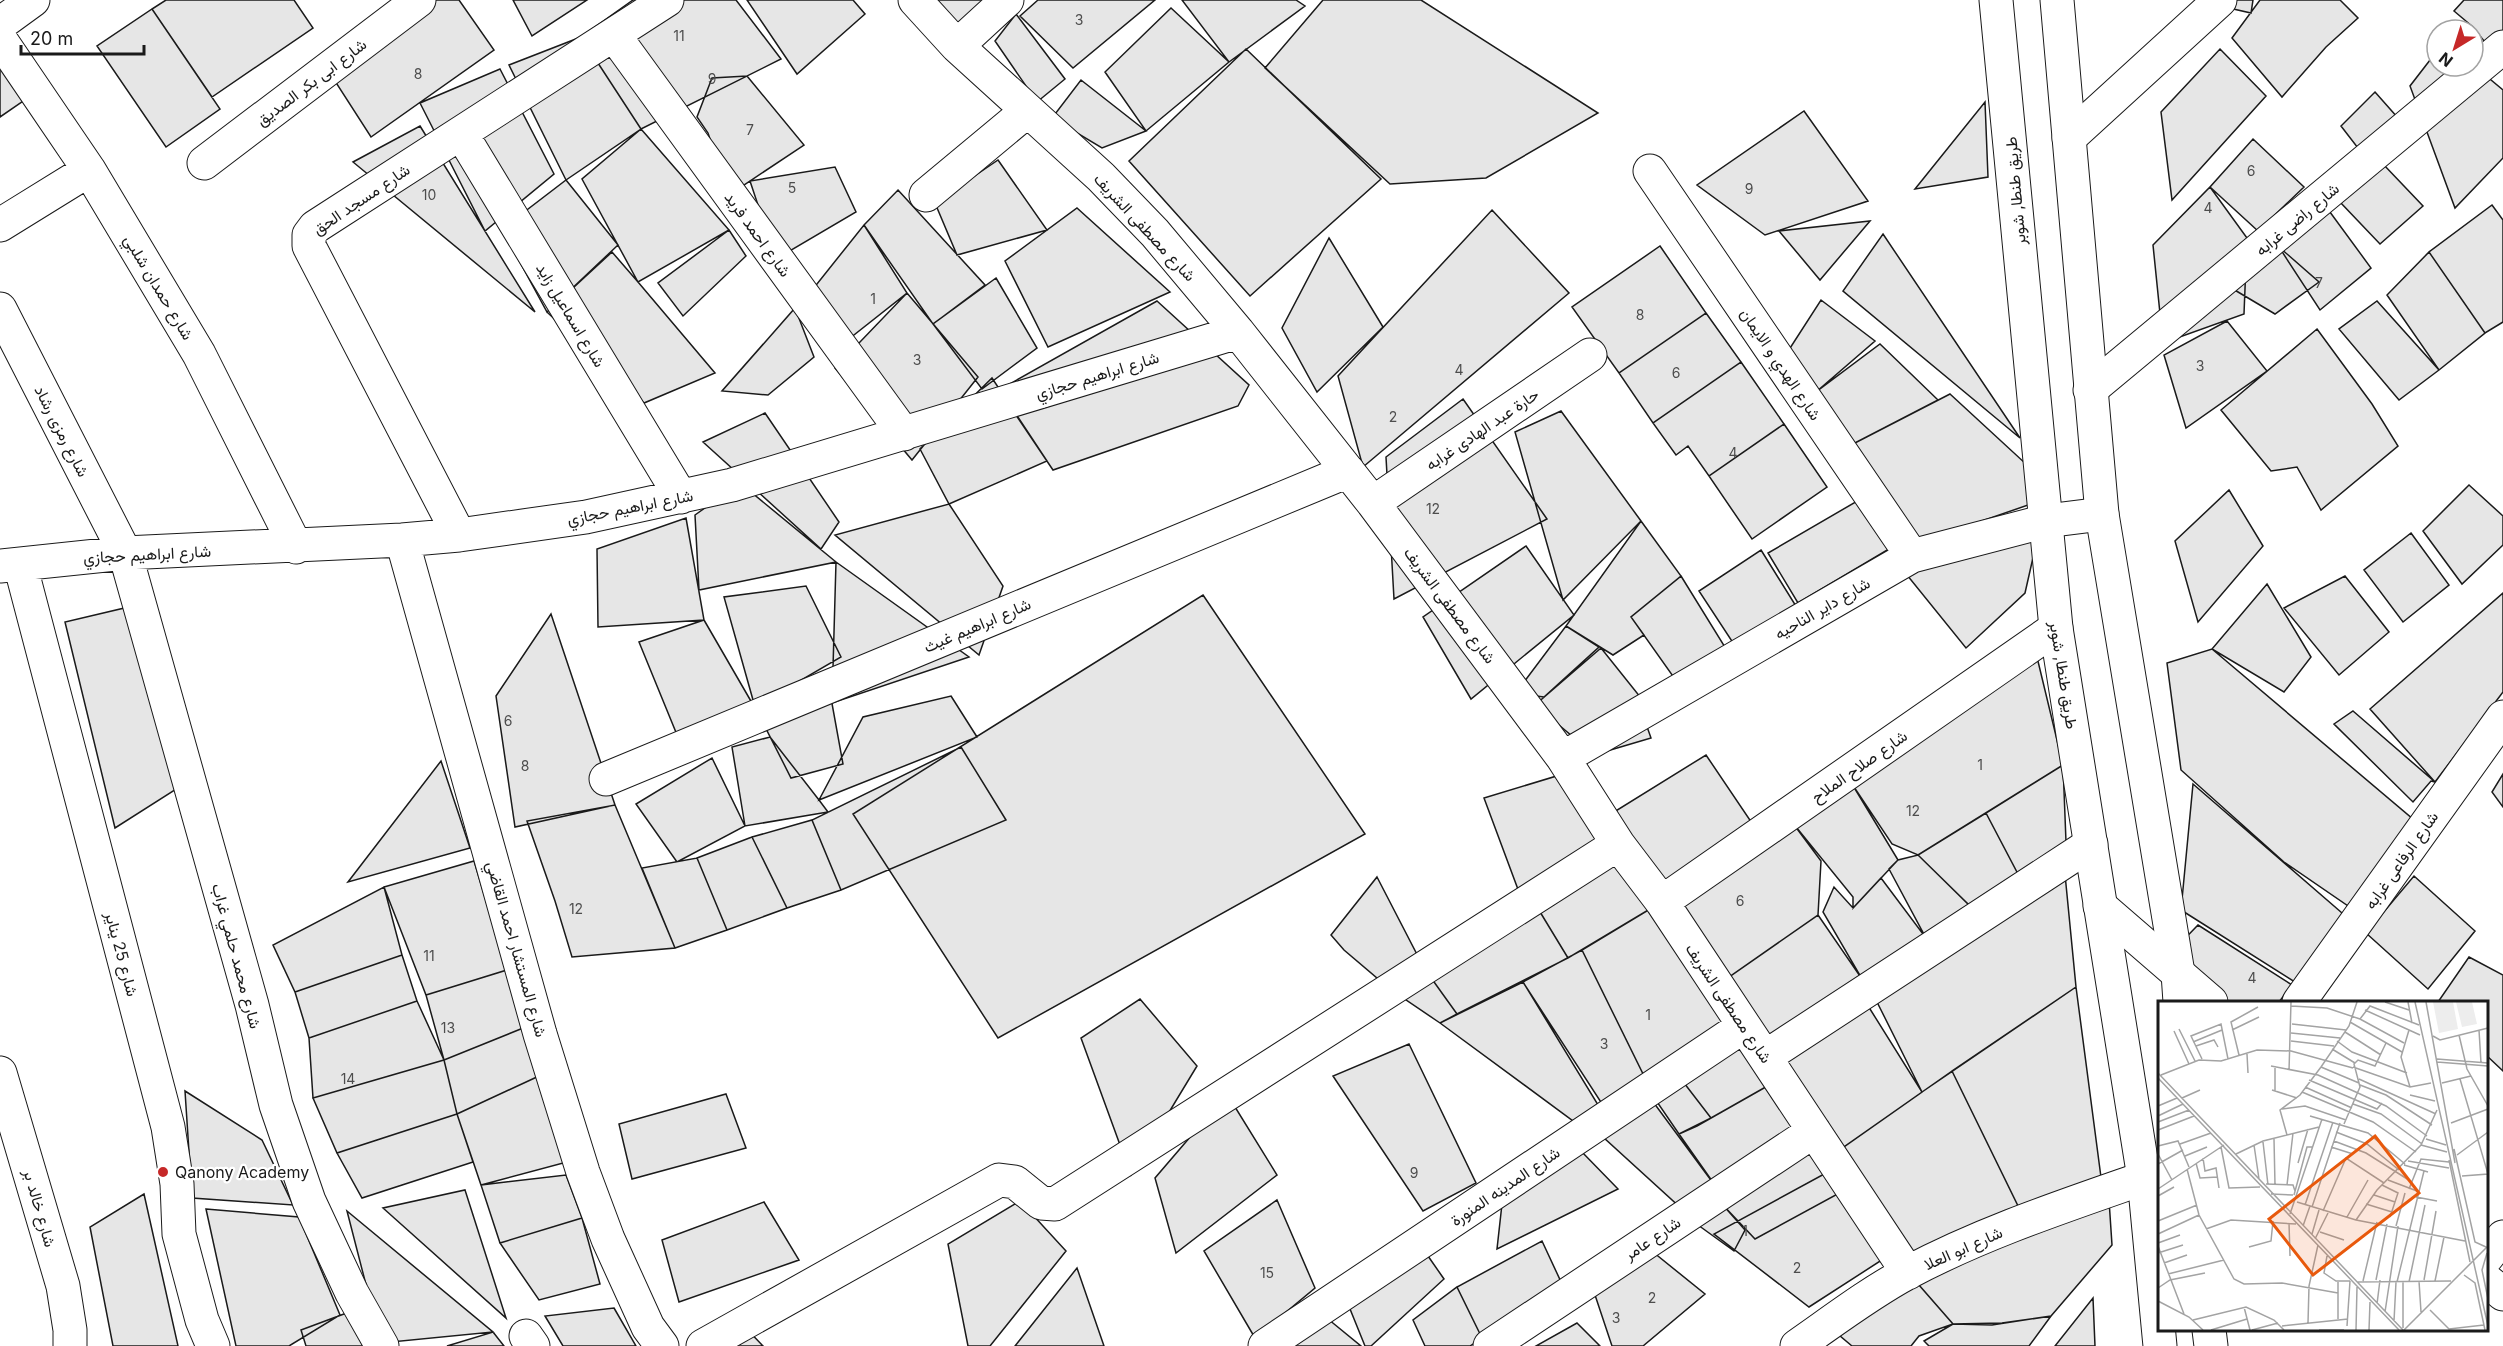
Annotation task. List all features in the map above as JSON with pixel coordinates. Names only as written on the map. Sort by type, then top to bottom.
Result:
[{"type":"street","points":[[0,24],[33,0]]},
{"type":"street","name":"شارع ابى بكر الصديق","points":[[204,163],[418,0]]},
{"type":"street","name":"شارع مسجد الحق","points":[[459,535],[308,240],[310,230],[667,0]]},
{"type":"street","name":"شارع مصطفى الشريف","points":[[915,0],[957,46],[1101,177],[1155,232],[1238,332],[1373,503],[1563,758],[1618,844],[1662,902],[1908,1273]]},
{"type":"street","points":[[957,46],[1007,0]]},
{"type":"street","name":"طريق طنطا, شوبر","points":[[1996,0],[2056,628],[2144,1178],[2158,1325]]},
{"type":"street","points":[[2057,0],[2102,514],[2179,988]]},
{"type":"street","points":[[2069,138],[2220,0]]},
{"type":"street","name":"شارع احمد فريد","points":[[614,35],[904,434]]},
{"type":"street","name":"شارع حمدان شلبي","points":[[0,39],[89,170],[199,354],[296,547]]},
{"type":"street","name":"شارع راضى غرابه","points":[[2090,390],[2503,47]]},
{"type":"street","points":[[926,195],[1027,111]]},
{"type":"street","name":"شارع اسماعيل زايد","points":[[461,133],[681,497]]},
{"type":"street","points":[[0,225],[89,170]]},
{"type":"street","name":"شارع الهدي و الايمان","points":[[1650,171],[1912,556]]},
{"type":"street","name":"شارع رمزى رشاد","points":[[0,309],[125,553]]},
{"type":"street","name":"شارع ابراهيم حجازي","points":[[10,565],[125,553],[296,547],[402,540],[459,535],[586,517],[732,485],[1238,332]]},
{"type":"street","name":"حارة عبد الهادى غرابه","points":[[1373,503],[1590,355]]},
{"type":"street","name":"شارع ابراهيم غيث","points":[[606,779],[1348,471]]},
{"type":"street","name":"شارع داير الناحيه","points":[[1563,758],[1912,556],[2046,521],[2102,514]]},
{"type":"street","name":"شارع المستشار احمد القاضي","points":[[402,540],[540,1034],[583,1172],[608,1239],[648,1327],[662,1346]]},
{"type":"street","name":"شارع محمد حلمي غراب","points":[[125,553],[252,1005],[276,1105],[309,1201],[352,1293],[382,1346]]},
{"type":"street","name":"شارع 25 يناير","points":[[10,565],[168,1127],[177,1184],[179,1234],[202,1320],[213,1346]]},
{"type":"street","name":"شارع صلاح الملاح","points":[[1662,902],[2056,628]]},
{"type":"street","name":"شارع الرفاعى غرابه","points":[[2300,1001],[2503,717]]},
{"type":"street","points":[[1765,1057],[2091,843]]},
{"type":"street","points":[[703,1346],[999,1180],[1015,1182],[1041,1203],[1055,1204],[1618,844]]},
{"type":"street","points":[[2100,906],[2179,988],[2209,1001]]},
{"type":"street","name":"شارع المدينه المنورة","points":[[1265,1346],[1744,1026]]},
{"type":"street","name":"شارع خالد بر","points":[[0,1072],[63,1286],[70,1330],[70,1346]]},
{"type":"street","name":"شارع عامر","points":[[1490,1346],[1814,1131]]},
{"type":"street","name":"شارع ابو العلا","points":[[1807,1343],[1859,1302],[1908,1273],[1974,1241],[2144,1178]]},
{"type":"street","points":[[2488,1257],[2503,1237]]},
{"type":"street","points":[[2488,1281],[2503,1294]]},
{"type":"street","name":"طريق طنطا, شوبر","points":[[2159,1331],[2160,1346]]},
{"type":"street","points":[[2209,1331],[2211,1346]]},
{"type":"building","points":[[166,0],[294,0],[313,28],[212,97],[152,9]]},
{"type":"building","points":[[432,0],[459,0],[494,50],[371,137],[333,78]]},
{"type":"building","points":[[513,0],[587,0],[532,36]]},
{"type":"building","points":[[633,0],[736,0],[781,59],[641,129],[581,37]]},
{"type":"building","points":[[747,0],[853,0],[865,14],[797,74]]},
{"type":"building","points":[[923,0],[994,0],[957,31]]},
{"type":"building","points":[[1038,0],[1155,0],[1073,68],[1020,16]]},
{"type":"building","points":[[1182,0],[1296,0],[1305,6],[1229,62]]},
{"type":"building","points":[[1323,0],[1421,0],[1598,113],[1486,178],[1390,184],[1265,68]]},
{"type":"building","points":[[2194,0],[2253,0],[2251,13]]},
{"type":"building","points":[[2260,0],[2340,0],[2358,18],[2326,47],[2282,97],[2232,38]]},
{"type":"building","points":[[2464,0],[2503,0],[2503,65],[2485,42],[2485,18],[2462,18],[2454,11]]},
{"type":"building","points":[[1171,8],[1229,62],[1146,131],[1105,72]]},
{"type":"building","points":[[152,9],[220,109],[166,147],[97,46]]},
{"type":"building","points":[[1016,14],[1065,79],[1037,102],[995,41]]},
{"type":"building","points":[[581,37],[641,129],[566,180],[509,65]]},
{"type":"building","points":[[1246,49],[1381,179],[1250,296],[1129,161]]},
{"type":"building","points":[[2220,49],[2266,96],[2172,200],[2161,112]]},
{"type":"building","points":[[0,62],[26,99],[0,117]]},
{"type":"building","points":[[2425,67],[2425,78],[2485,78],[2485,75],[2503,90],[2503,158],[2455,208],[2410,86]]},
{"type":"building","points":[[500,69],[554,174],[485,231],[420,103]]},
{"type":"building","points":[[747,76],[804,145],[729,195],[708,133],[697,117],[712,78]]},
{"type":"building","points":[[1081,80],[1146,131],[1102,148],[1052,118]]},
{"type":"building","points":[[2375,92],[2398,118],[2361,152],[2341,126]]},
{"type":"building","points":[[1985,102],[1988,177],[1915,189]]},
{"type":"building","points":[[1804,111],[1868,201],[1765,235],[1697,185]]},
{"type":"building","points":[[420,126],[535,312],[353,162]]},
{"type":"building","points":[[641,129],[729,230],[638,282],[582,179]]},
{"type":"building","points":[[2253,139],[2304,187],[2258,231],[2210,187]]},
{"type":"building","points":[[998,160],[1047,230],[957,255],[935,203]]},
{"type":"building","points":[[2383,164],[2423,206],[2380,244],[2340,202]]},
{"type":"building","points":[[835,167],[856,212],[776,259],[750,181]]},
{"type":"building","points":[[566,180],[618,245],[547,312],[502,229]]},
{"type":"building","points":[[2210,187],[2247,238],[2244,314],[2163,343],[2153,245]]},
{"type":"building","points":[[898,190],[985,285],[933,324],[864,225]]},
{"type":"building","points":[[2492,205],[2503,220],[2503,322],[2485,333],[2429,252]]},
{"type":"building","points":[[1077,208],[1170,292],[1048,347],[1005,261]]},
{"type":"building","points":[[2327,208],[2371,268],[2320,310],[2279,247]]},
{"type":"building","points":[[1492,210],[1569,293],[1363,467],[1338,376]]},
{"type":"building","points":[[1870,221],[1820,280],[1779,231]]},
{"type":"building","points":[[864,225],[907,293],[840,346],[805,299]]},
{"type":"building","points":[[729,230],[746,256],[683,316],[658,283]]},
{"type":"building","points":[[1883,234],[2020,438],[1843,291]]},
{"type":"building","points":[[1329,238],[1383,327],[1317,392],[1282,328]]},
{"type":"building","points":[[1660,246],[1706,313],[1619,373],[1572,307]]},
{"type":"building","points":[[2279,247],[2319,282],[2275,314],[2233,289]]},
{"type":"building","points":[[612,252],[715,373],[644,403],[547,312]]},
{"type":"building","points":[[2429,252],[2485,333],[2439,370],[2387,295]]},
{"type":"building","points":[[996,278],[1037,348],[982,389],[933,324]]},
{"type":"building","points":[[907,293],[978,377],[912,460],[835,368]]},
{"type":"building","points":[[1821,300],[1875,341],[1816,392],[1783,359]]},
{"type":"building","points":[[1157,301],[1249,385],[1238,406],[1053,470],[999,390]]},
{"type":"building","points":[[2377,301],[2439,370],[2399,400],[2339,329]]},
{"type":"building","points":[[795,308],[814,357],[768,395],[722,391]]},
{"type":"building","points":[[1706,313],[1741,362],[1653,423],[1619,373]]},
{"type":"building","points":[[2227,321],[2267,371],[2186,428],[2164,355]]},
{"type":"building","points":[[2317,329],[2372,404],[2398,446],[2321,510],[2297,467],[2271,471],[2221,410]]},
{"type":"building","points":[[1880,344],[1938,400],[1851,445],[1816,392]]},
{"type":"building","points":[[1741,362],[1784,424],[1709,476],[1688,446],[1676,455],[1653,423]]},
{"type":"building","points":[[992,378],[1047,461],[949,504],[920,449]]},
{"type":"building","points":[[1950,394],[2026,464],[2031,504],[1918,543],[1851,445]]},
{"type":"building","points":[[1463,399],[1547,519],[1394,599],[1386,457]]},
{"type":"building","points":[[1561,411],[1641,521],[1563,600],[1515,432]]},
{"type":"building","points":[[765,413],[839,522],[821,549],[703,442]]},
{"type":"building","points":[[1784,424],[1827,487],[1752,539],[1709,476]]},
{"type":"building","points":[[740,483],[836,562],[699,590],[695,515]]},
{"type":"building","points":[[2469,485],[2503,516],[2503,545],[2462,584],[2423,531]]},
{"type":"building","points":[[2229,490],[2263,546],[2198,622],[2175,541]]},
{"type":"building","points":[[1859,500],[1889,549],[1798,603],[1768,553]]},
{"type":"building","points":[[949,504],[1003,586],[979,655],[835,535]]},
{"type":"building","points":[[686,518],[704,620],[598,627],[597,549]]},
{"type":"building","points":[[1641,521],[1681,576],[1631,617],[1644,635],[1613,655],[1566,626]]},
{"type":"building","points":[[2411,533],[2449,585],[2403,622],[2364,570]]},
{"type":"building","points":[[2037,540],[2025,593],[1966,648],[1907,575],[1945,555]]},
{"type":"building","points":[[1526,546],[1574,615],[1471,699],[1423,617]]},
{"type":"building","points":[[1761,550],[1804,619],[1741,655],[1699,591]]},
{"type":"building","points":[[836,562],[969,657],[832,703]]},
{"type":"building","points":[[1681,576],[1728,652],[1682,689],[1631,617]]},
{"type":"building","points":[[2345,576],[2389,632],[2339,675],[2284,608]]},
{"type":"building","points":[[2267,584],[2311,657],[2284,692],[2212,649]]},
{"type":"building","points":[[806,586],[841,657],[755,707],[724,597]]},
{"type":"building","points":[[2503,593],[2503,692],[2435,782],[2370,709]]},
{"type":"building","points":[[1203,595],[1365,834],[998,1038],[853,814]]},
{"type":"building","points":[[133,606],[178,788],[115,828],[65,622]]},
{"type":"building","points":[[551,614],[615,805],[515,827],[496,696]]},
{"type":"building","points":[[704,620],[759,715],[682,747],[639,642]]},
{"type":"building","points":[[1566,626],[1599,647],[1544,697],[1536,696],[1524,682]]},
{"type":"building","points":[[1601,648],[1649,708],[1584,746],[1535,705]]},
{"type":"building","points":[[2212,649],[2414,820],[2354,910],[2284,862],[2181,770],[2167,663]]},
{"type":"building","points":[[2036,653],[2063,765],[1918,855],[1892,844],[1846,775]]},
{"type":"building","points":[[829,687],[843,764],[791,778],[759,715]]},
{"type":"building","points":[[951,696],[977,737],[819,800],[863,717]]},
{"type":"building","points":[[2353,711],[2435,782],[2431,781],[2413,802],[2334,724]]},
{"type":"building","points":[[1645,721],[1651,738],[1607,751]]},
{"type":"building","points":[[770,737],[828,812],[745,826],[732,747]]},
{"type":"building","points":[[961,747],[1006,820],[841,890],[812,820]]},
{"type":"building","points":[[1706,755],[1760,835],[1665,891],[1614,812]]},
{"type":"building","points":[[712,758],[745,826],[677,862],[636,804]]},
{"type":"building","points":[[441,761],[470,848],[348,882]]},
{"type":"building","points":[[2063,765],[2066,842],[2019,876],[1986,813]]},
{"type":"building","points":[[2503,774],[2503,807],[2492,792]]},
{"type":"building","points":[[1560,775],[1602,835],[1519,892],[1484,798]]},
{"type":"building","points":[[1849,779],[1898,860],[1853,908],[1853,897],[1792,822]]},
{"type":"building","points":[[2193,784],[2349,919],[2298,984],[2181,910]]},
{"type":"building","points":[[615,805],[675,948],[572,957],[527,821]]},
{"type":"building","points":[[1986,813],[2019,876],[1969,905],[1918,855]]},
{"type":"building","points":[[812,820],[841,890],[787,908],[752,837]]},
{"type":"building","points":[[1792,822],[1821,861],[1818,915],[1722,982],[1670,904]]},
{"type":"building","points":[[752,837],[787,908],[727,930],[697,858]]},
{"type":"building","points":[[1918,855],[1969,905],[1926,938],[1889,869],[1898,860]]},
{"type":"building","points":[[1608,856],[1650,909],[1568,958],[1534,902]]},
{"type":"building","points":[[697,858],[727,930],[675,948],[642,868]]},
{"type":"building","points":[[474,861],[507,970],[426,995],[384,887]]},
{"type":"building","points":[[2064,864],[2076,987],[1922,1092],[1876,1000]]},
{"type":"building","points":[[2414,876],[2475,931],[2428,989],[2366,933]]},
{"type":"building","points":[[1377,877],[1424,968],[1390,989],[1344,950],[1331,935]]},
{"type":"building","points":[[1881,878],[1926,938],[1862,979],[1823,912],[1834,887],[1853,908]]},
{"type":"building","points":[[384,887],[402,955],[295,992],[273,945]]},
{"type":"building","points":[[1534,902],[1568,958],[1457,1014],[1424,968]]},
{"type":"building","points":[[1650,909],[1734,1024],[1647,1082],[1582,950]]},
{"type":"building","points":[[1818,915],[1862,979],[1765,1057],[1722,982]]},
{"type":"building","points":[[2198,925],[2292,985],[2280,1001],[2218,1001],[2167,957]]},
{"type":"building","points":[[1582,950],[1647,1082],[1606,1110],[1523,982]]},
{"type":"building","points":[[402,955],[417,1001],[309,1038],[295,992]]},
{"type":"building","points":[[2469,957],[2503,975],[2503,1071],[2488,1057],[2488,1001],[2439,1001]]},
{"type":"building","points":[[1424,968],[1457,1014],[1440,1023],[1390,989]]},
{"type":"building","points":[[507,970],[538,1022],[444,1060],[426,995]]},
{"type":"building","points":[[1523,982],[1603,1113],[1580,1126],[1440,1023]]},
{"type":"building","points":[[2076,987],[2102,1185],[2022,1214],[1952,1071]]},
{"type":"building","points":[[1140,999],[1197,1066],[1131,1175],[1081,1038]]},
{"type":"building","points":[[417,1001],[444,1060],[313,1098],[309,1038]]},
{"type":"building","points":[[1865,1001],[1922,1092],[1841,1149],[1765,1057]]},
{"type":"building","points":[[538,1022],[539,1076],[457,1114],[444,1060]]},
{"type":"building","points":[[1744,1037],[1771,1084],[1711,1118],[1681,1079]]},
{"type":"building","points":[[1409,1044],[1476,1183],[1423,1211],[1333,1076]]},
{"type":"building","points":[[444,1060],[457,1114],[337,1153],[313,1098]]},
{"type":"building","points":[[1952,1071],[2022,1214],[1910,1259],[1841,1149]]},
{"type":"building","points":[[539,1076],[567,1162],[481,1185],[457,1114]]},
{"type":"building","points":[[1681,1079],[1711,1118],[1679,1134],[1653,1096]]},
{"type":"building","points":[[1771,1084],[1797,1133],[1717,1188],[1679,1134]]},
{"type":"building","points":[[185,1091],[262,1140],[293,1205],[192,1198]]},
{"type":"building","points":[[726,1094],[746,1148],[632,1179],[619,1124]]},
{"type":"building","points":[[1227,1094],[1277,1175],[1176,1253],[1155,1178]]},
{"type":"building","points":[[1651,1099],[1716,1187],[1682,1209],[1603,1137]]},
{"type":"building","points":[[457,1114],[473,1162],[362,1198],[337,1153]]},
{"type":"building","points":[[1811,1140],[1845,1190],[1755,1239],[1722,1204]]},
{"type":"building","points":[[1581,1151],[1618,1189],[1497,1249],[1502,1204]]},
{"type":"building","points":[[1826,1173],[1888,1256],[1809,1307],[1714,1234]]},
{"type":"building","points":[[566,1175],[582,1218],[500,1243],[481,1185]]},
{"type":"building","points":[[465,1190],[506,1318],[383,1208]]},
{"type":"building","points":[[144,1194],[178,1346],[113,1346],[90,1227]]},
{"type":"building","points":[[1277,1200],[1315,1288],[1255,1338],[1204,1251]]},
{"type":"building","points":[[2109,1200],[2112,1245],[2051,1316],[1992,1325],[1953,1324],[1912,1277]]},
{"type":"building","points":[[1020,1201],[1066,1251],[990,1346],[968,1346],[948,1244]]},
{"type":"building","points":[[764,1202],[799,1260],[679,1302],[662,1240]]},
{"type":"building","points":[[1722,1204],[1745,1230],[1734,1251],[1698,1225]]},
{"type":"building","points":[[206,1209],[299,1217],[340,1315],[289,1346],[236,1346]]},
{"type":"building","points":[[347,1211],[493,1332],[381,1343]]},
{"type":"building","points":[[582,1218],[600,1284],[539,1300],[500,1243]]},
{"type":"building","points":[[1542,1241],[1562,1284],[1482,1338],[1457,1287]]},
{"type":"building","points":[[1648,1248],[1705,1294],[1643,1346],[1612,1346],[1595,1295]]},
{"type":"building","points":[[1428,1256],[1444,1279],[1371,1346],[1365,1346],[1348,1304]]},
{"type":"building","points":[[1077,1268],[1104,1346],[1015,1346]]},
{"type":"building","points":[[1912,1277],[1953,1324],[1919,1336],[1911,1346],[1852,1346],[1833,1330]]},
{"type":"building","points":[[1457,1287],[1482,1338],[1470,1346],[1425,1346],[1413,1320]]},
{"type":"building","points":[[2093,1298],[2095,1346],[2055,1346]]},
{"type":"building","points":[[360,1308],[376,1346],[306,1346],[301,1330]]},
{"type":"building","points":[[614,1308],[636,1346],[563,1346],[545,1316]]},
{"type":"building","points":[[2051,1316],[2029,1346],[1929,1346],[1924,1341],[1953,1324],[2002,1323]]},
{"type":"building","points":[[1328,1319],[1361,1346],[1288,1346]]},
{"type":"building","points":[[1577,1323],[1600,1346],[1536,1346]]},
{"type":"building","points":[[742,1324],[763,1346],[703,1346]]},
{"type":"building","points":[[493,1332],[504,1346],[447,1346]]},
{"type":"place","name":"Qanony Academy","points":[[163,1172]]}]
